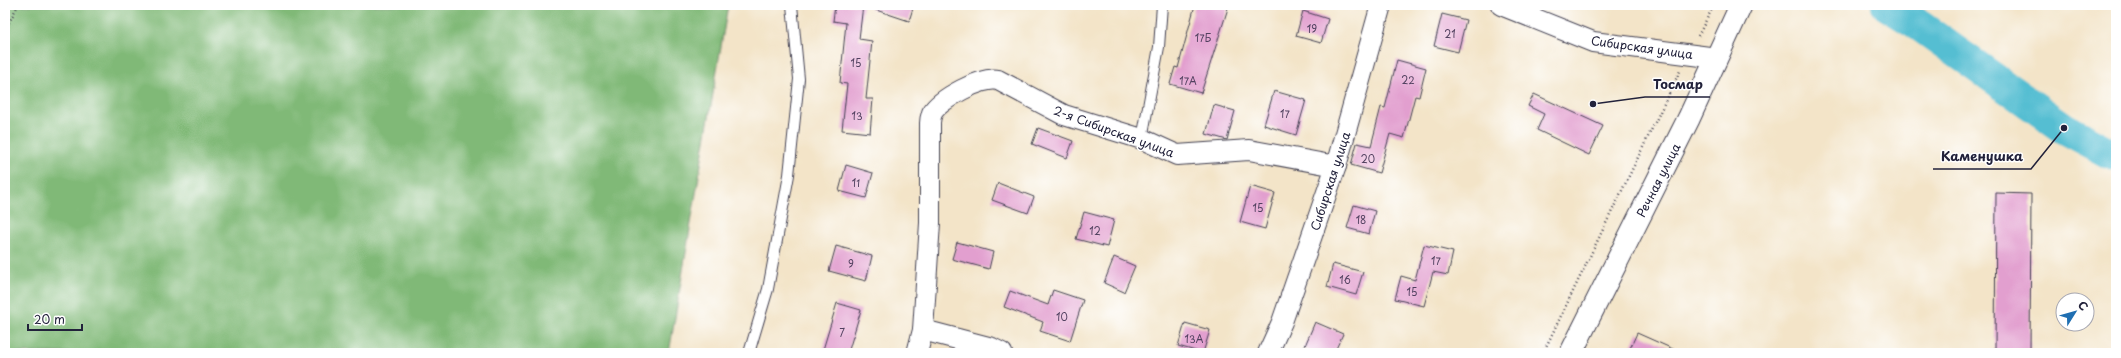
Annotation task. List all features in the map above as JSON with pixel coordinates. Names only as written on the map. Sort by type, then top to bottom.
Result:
[{"type":"main road","name":"Речная улица","points":[[1571,353],[1689,118],[1741,5]]},
{"type":"street","name":"Сибирская улица","points":[[1268,353],[1282,322],[1336,166],[1381,5]]},
{"type":"street","name":"Сибирская улица","points":[[1501,5],[1593,42],[1717,58]]},
{"type":"street","name":"2-я Сибирская улица","points":[[917,353],[924,330],[930,223],[930,123],[932,114],[938,107],[963,88],[993,79],[1064,115],[1142,139],[1177,155],[1249,150],[1336,166]]},
{"type":"street","points":[[924,330],[992,348],[1002,353]]},
{"type":"lane","points":[[749,353],[768,289],[789,175],[799,79],[792,5]]},
{"type":"lane","points":[[1142,139],[1159,47],[1162,5]]},
{"type":"path","points":[[5,30],[18,5]]},
{"type":"path","points":[[1543,353],[1688,54],[1714,5]]},
{"type":"green space","points":[[5,5],[728,5],[669,353],[5,353]]},
{"type":"building","points":[[835,5],[863,5],[859,39],[872,41],[866,99],[873,99],[870,133],[842,130],[847,84],[840,83],[846,23],[833,21]]},
{"type":"building","points":[[870,5],[914,5],[909,21],[870,8]]},
{"type":"building","points":[[1195,5],[1229,5],[1201,93],[1170,84],[1175,67],[1178,68]]},
{"type":"building","points":[[1303,11],[1328,19],[1321,43],[1296,36]]},
{"type":"building","points":[[1442,14],[1466,20],[1458,52],[1434,46]]},
{"type":"building","points":[[1397,60],[1426,68],[1419,97],[1415,96],[1404,138],[1390,134],[1379,173],[1351,165],[1357,143],[1371,146],[1381,107],[1385,108]]},
{"type":"building","points":[[1274,91],[1306,100],[1296,135],[1264,125]]},
{"type":"building","points":[[1534,94],[1603,126],[1589,155],[1537,130],[1544,114],[1528,106]]},
{"type":"building","points":[[1214,105],[1235,111],[1227,140],[1206,134]]},
{"type":"building","points":[[1038,128],[1073,141],[1067,158],[1032,144]]},
{"type":"building","points":[[846,165],[873,173],[866,198],[839,191]]},
{"type":"building","points":[[998,183],[1034,197],[1028,213],[992,200]]},
{"type":"building","points":[[1250,186],[1275,193],[1265,229],[1240,222]]},
{"type":"building","points":[[1996,193],[2031,194],[2030,353],[1995,353]]},
{"type":"building","points":[[1354,205],[1375,211],[1369,234],[1347,228]]},
{"type":"building","points":[[1084,212],[1114,220],[1107,247],[1076,239]]},
{"type":"building","points":[[957,242],[993,252],[989,269],[952,259]]},
{"type":"building","points":[[1424,245],[1453,252],[1448,275],[1433,272],[1424,306],[1395,299],[1401,276],[1415,280]]},
{"type":"building","points":[[836,246],[872,256],[866,281],[829,271]]},
{"type":"building","points":[[1114,257],[1135,266],[1124,292],[1104,283]]},
{"type":"building","points":[[1333,264],[1363,272],[1356,295],[1327,287]]},
{"type":"building","points":[[1053,290],[1083,300],[1070,341],[1040,331],[1043,322],[1004,307],[1010,291],[1048,305]]},
{"type":"building","points":[[837,303],[861,310],[848,353],[822,353]]},
{"type":"building","points":[[1315,322],[1343,334],[1334,353],[1314,353],[1304,348]]},
{"type":"building","points":[[1185,323],[1210,330],[1203,353],[1178,346]]},
{"type":"building","points":[[1637,333],[1682,353],[1628,353]]},
{"type":"waterway","points":[[1887,5],[1913,21],[2064,128],[2116,156]]},
{"type":"place","name":"Тосмар","points":[[1593,104]]},
{"type":"place","name":"Каменушка","points":[[2064,128]]}]
